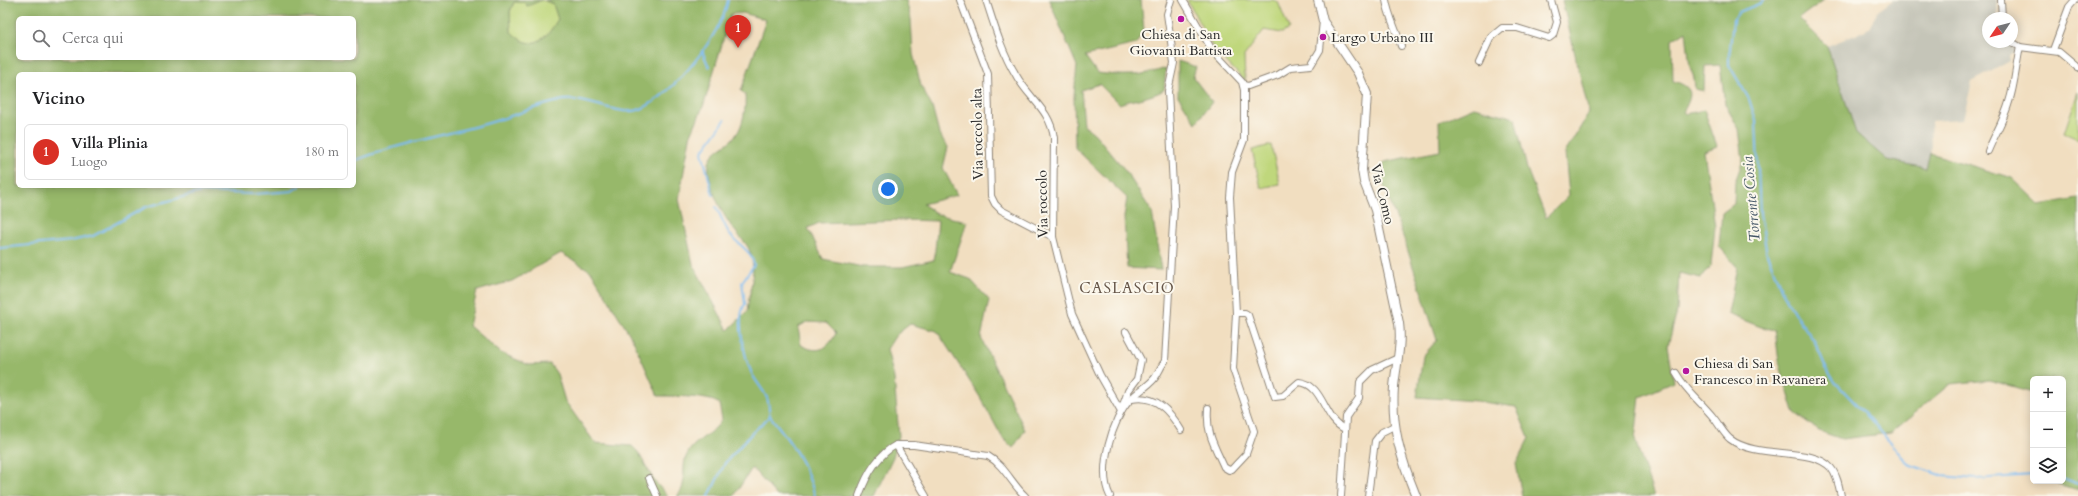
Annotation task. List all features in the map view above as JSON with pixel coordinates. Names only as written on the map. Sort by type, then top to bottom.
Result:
[{"type":"street","name":"Via roccolo alta","points":[[960,0],[988,74],[991,196],[995,204],[1002,210],[1053,237]]},
{"type":"street","name":"Via roccolo","points":[[986,0],[995,28],[1015,75],[1042,108],[1052,125],[1054,138],[1053,237],[1072,314],[1100,375],[1121,412]]},
{"type":"street","points":[[1121,412],[1130,400],[1154,379],[1165,360],[1174,206],[1168,92],[1174,63],[1167,14],[1171,0]]},
{"type":"street","points":[[1183,0],[1212,50],[1243,85],[1244,140],[1232,172],[1230,197],[1236,313],[1233,369],[1254,431],[1246,454],[1232,469],[1229,470],[1224,468],[1210,437],[1207,425],[1208,408]]},
{"type":"street","name":"Via Como","points":[[1318,0],[1323,21],[1358,73],[1367,94],[1362,170],[1364,182],[1375,210],[1402,338],[1394,387],[1394,426],[1404,467],[1416,496]]},
{"type":"street","points":[[1386,0],[1387,12],[1394,23],[1401,46]]},
{"type":"street","points":[[1479,63],[1491,37],[1502,28],[1517,28],[1549,38],[1553,35],[1557,22],[1551,0]]},
{"type":"street","points":[[2001,0],[2002,12]]},
{"type":"street","points":[[2053,50],[2069,7],[2075,0]]},
{"type":"street","points":[[1243,85],[1248,86],[1278,75],[1291,67],[1311,65],[1320,50],[1323,21]]},
{"type":"street","points":[[1988,151],[2002,124],[2010,102],[2020,47],[2053,50],[2059,52],[2078,68]]},
{"type":"street","points":[[1236,313],[1245,313],[1248,316],[1275,397],[1286,394],[1299,382],[1308,384],[1317,393],[1330,417],[1338,425],[1345,429]]},
{"type":"street","points":[[1110,496],[1106,474],[1109,442],[1125,398],[1137,379],[1141,360],[1126,332]]},
{"type":"street","points":[[1341,496],[1346,417],[1359,398],[1360,382],[1364,376],[1398,358]]},
{"type":"street","points":[[1676,373],[1689,393],[1713,417],[1730,438],[1760,452],[1808,457],[1824,462],[1835,475],[1841,496]]},
{"type":"street","points":[[1130,400],[1142,397],[1159,403],[1167,410],[1181,430]]},
{"type":"street","points":[[1368,496],[1375,440],[1382,432],[1394,426]]},
{"type":"street","points":[[896,445],[926,496]]},
{"type":"street","points":[[859,496],[868,474],[880,458],[896,445],[914,445],[988,456],[996,460],[1016,488],[1025,496]]},
{"type":"street","points":[[649,478],[657,496]]},
{"type":"shaded area","points":[[1893,0],[1997,0],[1998,12],[1982,12],[1982,48],[2014,48],[2016,50],[2009,55],[2010,61],[1972,82],[1963,119],[1931,121],[1932,146],[1926,168],[1887,160],[1856,133],[1827,46],[1869,28],[1878,11]]},
{"type":"green space","points":[[0,0],[542,0],[527,6],[524,2],[514,2],[510,11],[511,32],[526,42],[532,43],[538,41],[549,33],[558,19],[553,4],[545,0],[906,0],[911,19],[913,54],[921,86],[932,107],[939,134],[948,147],[943,168],[957,195],[923,204],[937,214],[967,222],[950,272],[970,279],[989,300],[981,338],[1025,430],[1013,448],[1002,437],[980,397],[937,331],[910,324],[896,335],[887,349],[894,378],[899,436],[893,457],[874,496],[777,496],[752,468],[734,496],[677,496],[682,487],[685,462],[689,451],[698,441],[714,429],[722,419],[719,404],[708,399],[680,396],[658,396],[633,340],[591,271],[561,253],[512,281],[477,291],[469,326],[501,353],[529,365],[550,364],[557,374],[565,401],[595,443],[632,446],[638,452],[655,482],[668,496],[0,496]],"holes":[[[743,13],[766,20],[741,91],[745,94],[745,110],[741,126],[733,139],[710,158],[709,163],[710,180],[716,199],[731,226],[748,246],[753,267],[747,312],[728,330],[693,264],[679,199],[690,137],[704,104],[731,14]],[[902,220],[938,221],[934,260],[902,267],[863,267],[823,259],[808,228],[819,223]],[[807,322],[826,323],[836,333],[826,347],[817,350],[801,345],[798,327]]]},
{"type":"green space","points":[[542,0],[553,4],[558,19],[549,33],[543,38],[532,43],[526,42],[511,32],[510,12],[514,2],[524,2],[527,6]]},
{"type":"green space","points":[[1049,0],[1141,0],[1144,30],[1136,44],[1085,56],[1097,73],[1132,75],[1148,73],[1166,68],[1164,90],[1148,97],[1119,104],[1099,84],[1081,90],[1084,125],[1095,134],[1125,170],[1152,212],[1161,270],[1127,268],[1124,217],[1127,198],[1075,148],[1074,96],[1077,66]]},
{"type":"green space","points":[[1187,0],[1273,0],[1278,2],[1289,29],[1282,33],[1264,30],[1244,56],[1245,81],[1213,48]]},
{"type":"green space","points":[[1562,0],[1824,0],[1799,18],[1827,46],[1856,133],[1887,160],[1926,168],[1930,153],[2012,178],[2040,205],[2078,198],[2078,490],[2059,484],[2066,484],[2066,376],[2030,376],[2030,391],[1989,380],[1950,384],[1891,433],[1842,439],[1819,431],[1794,412],[1779,362],[1775,330],[1761,327],[1728,314],[1737,267],[1719,246],[1722,213],[1734,204],[1735,182],[1743,160],[1739,129],[1725,104],[1720,65],[1705,66],[1704,91],[1695,89],[1694,78],[1690,67],[1686,31],[1672,40],[1673,81],[1685,86],[1690,92],[1689,101],[1683,112],[1686,114],[1704,110],[1717,146],[1704,151],[1715,227],[1711,265],[1701,278],[1679,273],[1677,312],[1668,345],[1674,382],[1640,397],[1635,440],[1654,496],[1522,496],[1516,464],[1529,438],[1516,407],[1476,401],[1417,397],[1423,356],[1437,340],[1404,239],[1381,178],[1384,162],[1440,151],[1439,122],[1474,107],[1515,118],[1527,169],[1546,218],[1569,195],[1565,153],[1589,113]]},
{"type":"green space","points":[[1178,61],[1196,67],[1193,77],[1212,102],[1196,123],[1178,96]]},
{"type":"green space","points":[[2078,92],[2078,139],[2064,133]]},
{"type":"green space","points":[[1271,145],[1280,184],[1261,188],[1252,150]]},
{"type":"waterway","points":[[356,160],[402,145],[485,124],[564,100],[583,101],[624,111],[641,109],[654,102],[667,91],[694,62],[716,29],[724,14],[728,0]]},
{"type":"waterway","name":"Torrente Cosia","points":[[1763,0],[1761,3],[1739,12],[1733,20],[1729,65],[1749,99],[1756,121],[1760,214],[1767,254],[1783,293],[1795,314],[1815,342],[1826,368],[1835,382],[1872,421],[1908,464],[1943,476],[1976,479],[2030,475]]},
{"type":"waterway","points":[[702,51],[709,67]]},
{"type":"waterway","points":[[713,195],[702,152],[725,120]]},
{"type":"waterway","points":[[0,248],[71,241],[93,236],[146,207],[201,192],[253,194],[292,191],[297,188]]},
{"type":"waterway","points":[[709,496],[725,463],[752,433],[770,416],[767,398],[749,367],[742,339],[741,319],[745,304],[742,282],[754,265],[747,251],[729,233],[716,207]]},
{"type":"waterway","points":[[770,416],[785,435],[797,454],[807,474],[815,496]]},
{"type":"waterway","name":"Torrente Cosia","points":[[2066,479],[2078,484]]},
{"type":"place","name":"Chiesa di San Giovanni Battista","points":[[1181,19]]},
{"type":"place","name":"Largo Urbano III","points":[[1323,37]]},
{"type":"place","name":"Villa Plinia","points":[[738,48]]},
{"type":"place","name":"Chiesa di San Francesco in Ravanera","points":[[1686,371]]},
{"type":"district","name":"CASLASCIO","points":[[1127,288]]}]
